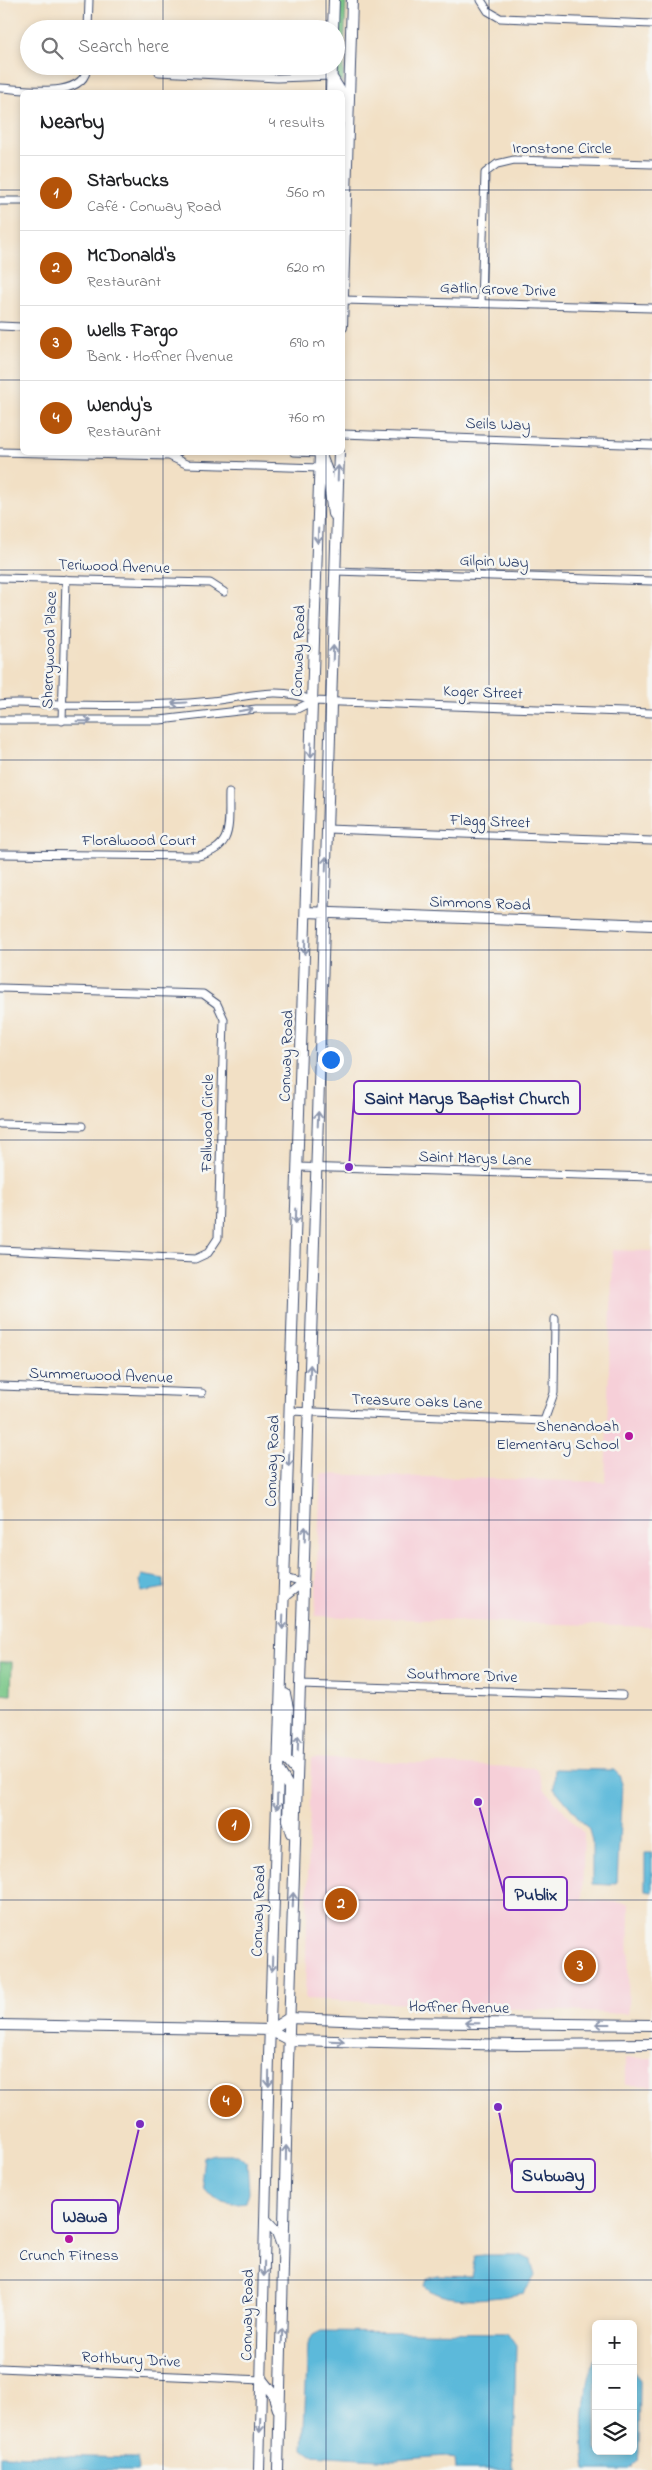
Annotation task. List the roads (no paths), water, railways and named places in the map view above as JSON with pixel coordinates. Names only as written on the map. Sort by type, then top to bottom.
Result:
[{"type":"main road","points":[[333,20],[334,0]]},
{"type":"main road","points":[[345,190],[352,0]]},
{"type":"main road","points":[[331,75],[331,90]]},
{"type":"main road","points":[[333,75],[340,90]]},
{"type":"main road","points":[[345,112],[348,125]]},
{"type":"main road","name":"Conway Road","points":[[259,2470],[270,2030],[320,455]]},
{"type":"main road","points":[[321,455],[327,471],[330,504],[336,525]]},
{"type":"main road","name":"Conway Road","points":[[278,2470],[289,2018],[339,455]]},
{"type":"main road","name":"Simmons Road","points":[[306,912],[652,925]]},
{"type":"main road","points":[[281,1680],[288,1708],[286,1758],[297,1772]]},
{"type":"main road","points":[[278,1769],[289,1787],[288,1820],[295,1844]]},
{"type":"main road","points":[[270,2030],[289,2018]]},
{"type":"main road","name":"Hoffner Avenue","points":[[289,2018],[394,2022],[652,2026]]},
{"type":"main road","points":[[0,2024],[270,2030],[289,2040],[517,2045],[652,2044]]},
{"type":"main road","points":[[266,2220],[276,2232],[284,2250]]},
{"type":"main road","points":[[280,2416],[273,2394],[262,2380],[272,2375],[281,2360]]},
{"type":"street","points":[[88,20],[89,0]]},
{"type":"street","points":[[481,0],[488,11],[500,18],[652,24]]},
{"type":"street","points":[[0,88],[66,90],[79,84],[86,75]]},
{"type":"street","points":[[219,75],[278,78],[301,75]]},
{"type":"street","name":"Ironstone Circle","points":[[481,304],[485,173],[496,164],[514,160],[652,164]]},
{"type":"street","points":[[0,200],[20,201]]},
{"type":"street","name":"Gatlin Grove Drive","points":[[345,299],[652,308]]},
{"type":"street","points":[[0,326],[20,327]]},
{"type":"street","name":"Seils Way","points":[[345,434],[652,445]]},
{"type":"street","points":[[0,452],[20,452]]},
{"type":"street","points":[[127,455],[169,456],[186,464],[320,468]]},
{"type":"street","name":"Gilpin Way","points":[[335,571],[652,581]]},
{"type":"street","name":"Teriwood Avenue","points":[[0,578],[210,583],[224,592]]},
{"type":"street","name":"Sherrywood Place","points":[[62,721],[66,579]]},
{"type":"street","points":[[0,704],[11,702],[63,705],[178,704],[259,693],[298,694],[312,701]]},
{"type":"street","points":[[0,720],[62,721],[193,718],[256,709],[297,709],[312,701]]},
{"type":"street","name":"Koger Street","points":[[312,701],[652,713]]},
{"type":"street","name":"Floralwood Court","points":[[0,854],[198,856],[211,854],[223,845],[228,834],[229,793]]},
{"type":"street","name":"Flagg Street","points":[[327,829],[652,841]]},
{"type":"street","name":"Fallwood Circle","points":[[0,988],[203,994],[217,1004],[224,1019],[218,1238],[208,1253],[195,1259],[0,1250]]},
{"type":"street","points":[[0,1124],[82,1126]]},
{"type":"street","name":"Saint Marys Lane","points":[[298,1167],[652,1177]]},
{"type":"street","name":"Treasure Oaks Lane","points":[[290,1411],[544,1421],[554,1393],[555,1319]]},
{"type":"street","name":"Summerwood Avenue","points":[[0,1386],[202,1393]]},
{"type":"street","points":[[285,1578],[303,1583]]},
{"type":"street","points":[[284,1598],[303,1583]]},
{"type":"street","name":"Southmore Drive","points":[[300,1684],[622,1695]]},
{"type":"street","name":"Rothbury Drive","points":[[0,2368],[262,2380]]},
{"type":"water","points":[[142,1575],[164,1579],[164,1588],[142,1592],[140,1580]]},
{"type":"water","points":[[555,1769],[614,1770],[619,1775],[622,1784],[617,1882],[611,1885],[592,1884],[592,1841],[589,1830],[554,1788]]},
{"type":"water","points":[[645,1853],[652,1853],[652,1892],[645,1891]]},
{"type":"water","points":[[215,2154],[238,2154],[247,2162],[249,2192],[246,2202],[234,2203],[223,2201],[204,2190],[202,2175],[204,2157]]},
{"type":"water","points":[[520,2255],[531,2260],[535,2276],[524,2293],[472,2299],[444,2296],[433,2292],[425,2286],[427,2279],[438,2276],[471,2277],[475,2256]]},
{"type":"water","points":[[321,2331],[507,2333],[516,2346],[513,2470],[456,2470],[455,2458],[446,2456],[394,2460],[311,2455],[303,2449],[308,2343],[313,2335]]},
{"type":"water","points":[[592,2366],[592,2455],[637,2455],[637,2377],[640,2381],[638,2461],[629,2470],[586,2470],[583,2427],[585,2398]]},
{"type":"water","points":[[0,2455],[137,2458],[138,2470],[0,2470]]},
{"type":"place","name":"Saint Marys Baptist Church","points":[[349,1167]]},
{"type":"place","name":"Shenandoah Elementary School","points":[[629,1436]]},
{"type":"place","name":"Publix","points":[[478,1802]]},
{"type":"place","name":"Starbucks","points":[[234,1825]]},
{"type":"place","name":"McDonald's","points":[[341,1904]]},
{"type":"place","name":"Wells Fargo","points":[[580,1966]]},
{"type":"place","name":"Wendy's","points":[[226,2101]]},
{"type":"place","name":"Subway","points":[[498,2107]]},
{"type":"place","name":"Wawa","points":[[140,2124]]},
{"type":"place","name":"Crunch Fitness","points":[[69,2239]]}]
